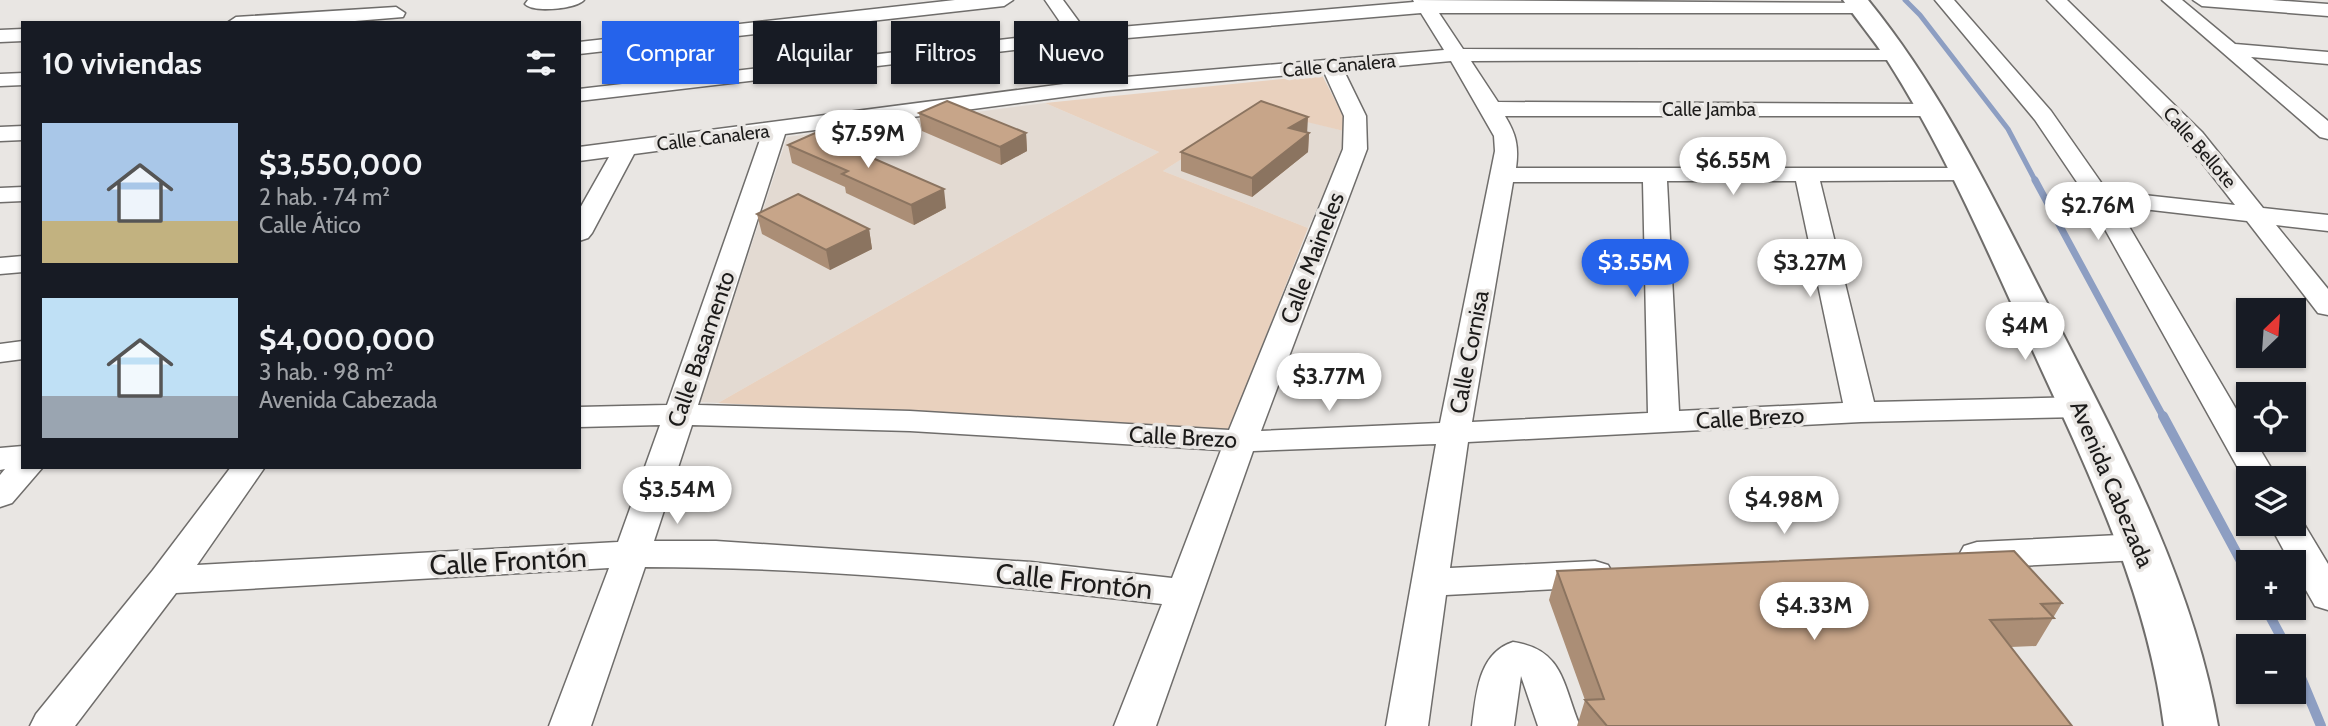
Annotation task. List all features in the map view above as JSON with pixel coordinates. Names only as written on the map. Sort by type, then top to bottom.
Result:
[{"type":"main road","name":"Avenida Cabezada","points":[[1858,3],[1928,109],[1964,173],[2081,407],[2140,547],[2186,683],[2191,726]]},
{"type":"street","points":[[532,9],[575,0]]},
{"type":"street","points":[[581,40],[933,0]]},
{"type":"street","points":[[581,48],[1004,0]]},
{"type":"street","points":[[1054,0],[1069,21]]},
{"type":"street","points":[[1944,0],[2043,116],[2099,198],[2253,466]]},
{"type":"street","name":"Calle Bellote","points":[[2056,0],[2194,137],[2328,307]]},
{"type":"street","points":[[2171,0],[2328,132]]},
{"type":"street","points":[[2202,0],[2328,10]]},
{"type":"street","points":[[2290,0],[2328,3]]},
{"type":"street","points":[[1128,32],[1424,4],[1858,3]]},
{"type":"street","name":"Calle Cornisa","points":[[1407,726],[1454,432],[1507,151],[1505,136],[1491,109],[1424,4]]},
{"type":"street","points":[[265,21],[396,12]]},
{"type":"street","points":[[0,36],[21,35]]},
{"type":"street","points":[[581,95],[1014,44]]},
{"type":"street","points":[[2229,49],[2328,58]]},
{"type":"street","name":"Calle Canalera","points":[[581,154],[1107,85],[1455,55],[1893,54]]},
{"type":"street","name":"Calle Maineles","points":[[1135,726],[1241,441],[1355,149],[1359,132],[1355,116],[1331,65]]},
{"type":"street","points":[[0,80],[21,79]]},
{"type":"street","points":[[2291,101],[2328,104]]},
{"type":"street","name":"Calle Jamba","points":[[1491,109],[1928,109]]},
{"type":"street","name":"Calle Basamento","points":[[570,726],[634,554],[678,413],[775,129]]},
{"type":"street","points":[[0,134],[21,133]]},
{"type":"street","points":[[581,229],[626,148]]},
{"type":"street","points":[[1502,175],[1964,173]]},
{"type":"street","points":[[1655,174],[1664,422]]},
{"type":"street","points":[[1807,175],[1861,412]]},
{"type":"street","points":[[0,195],[21,194]]},
{"type":"street","points":[[2099,198],[2328,223]]},
{"type":"street","points":[[0,266],[21,264]]},
{"type":"street","points":[[0,353],[21,351]]},
{"type":"street","name":"Calle Brezo","points":[[581,417],[678,413],[785,415],[1241,441],[1296,441],[1861,412],[2081,407]]},
{"type":"street","points":[[0,460],[21,457]]},
{"type":"street","points":[[0,495],[25,469]]},
{"type":"street","points":[[51,726],[166,580],[248,469]]},
{"type":"street","points":[[2293,536],[2328,596]]},
{"type":"street","points":[[1946,557],[2140,547]]},
{"type":"street","name":"Calle Frontón","points":[[166,580],[634,554],[716,554],[1031,575],[1185,593]]},
{"type":"street","points":[[1431,582],[1626,572]]},
{"type":"street","points":[[1493,726],[1499,680],[1505,664],[1514,657],[1521,657],[1530,658],[1540,670],[1559,726]]},
{"type":"shaded area","points":[[1322,75],[1352,133],[1258,110],[1163,171],[1308,228],[1229,430],[718,403],[1159,152],[1045,103]]},
{"type":"shaded area","points":[[1045,103],[1159,152],[718,403],[700,402],[787,137]]},
{"type":"shaded area","points":[[1258,109],[1352,133],[1308,228],[1163,171]]},
{"type":"building","points":[[947,101],[1026,133],[1000,147],[919,113]]},
{"type":"building","points":[[1261,101],[1308,117],[1289,128],[1309,133],[1252,178],[1181,152]]},
{"type":"building","points":[[815,133],[944,189],[911,205],[842,174],[848,171],[788,145]]},
{"type":"building","points":[[798,194],[869,229],[826,250],[757,214]]},
{"type":"building","points":[[2014,551],[2062,603],[2041,604],[2054,618],[1990,620],[2072,726],[1607,726],[1585,700],[1604,699],[1557,571]]},
{"type":"waterway","points":[[1905,0],[1920,15],[2008,129],[2036,182]]},
{"type":"waterway","points":[[2035,180],[2164,418]]},
{"type":"waterway","points":[[2163,416],[2236,552]]},
{"type":"waterway","points":[[2272,620],[2280,634]]},
{"type":"waterway","points":[[2306,690],[2321,726]]}]
